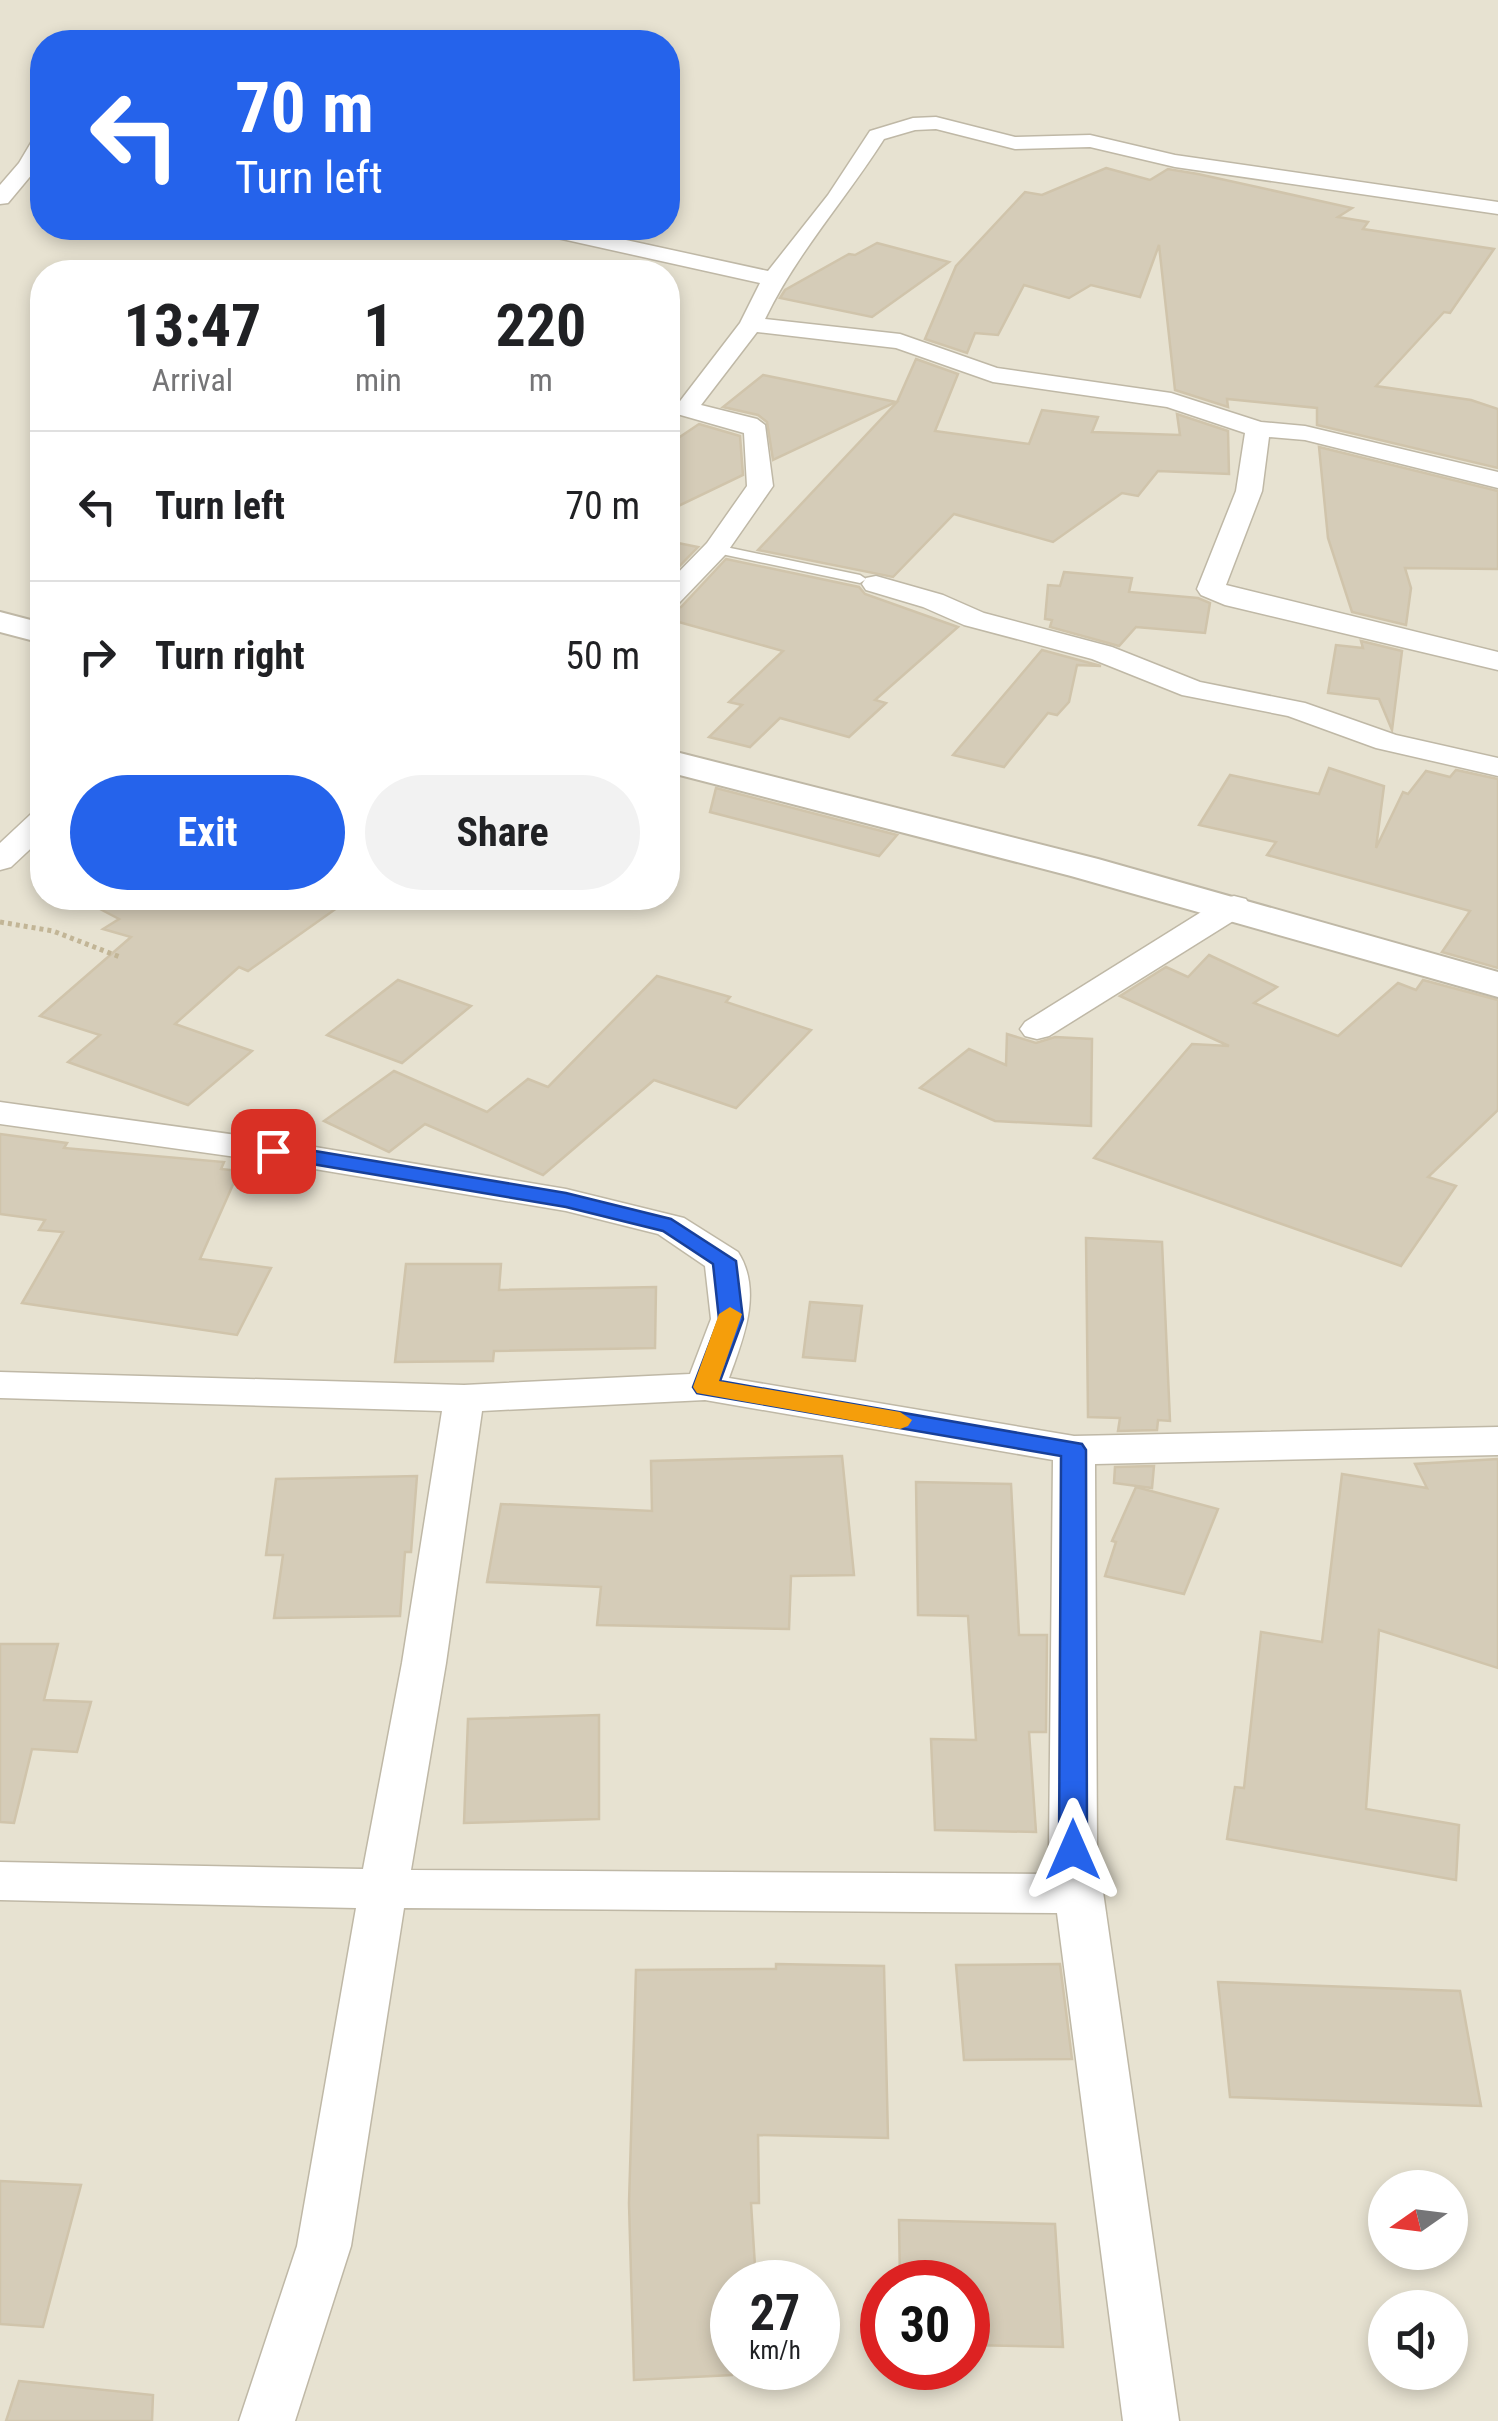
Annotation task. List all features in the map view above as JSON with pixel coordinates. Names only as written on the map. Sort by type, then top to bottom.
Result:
[{"type":"street","points":[[680,403],[751,324],[773,279],[836,198],[877,135],[913,124],[936,123],[1015,143],[1090,142],[1175,161],[1323,185],[1498,208]]},
{"type":"street","points":[[0,198],[30,171]]},
{"type":"street","points":[[598,240],[773,279]]},
{"type":"street","points":[[751,324],[900,341],[993,375],[1171,400],[1258,429],[1305,433],[1498,480]]},
{"type":"street","points":[[680,407],[748,424],[760,437],[760,486],[716,550],[680,586]]},
{"type":"street","points":[[1258,429],[1250,491],[1210,588],[1235,599],[1498,660]]},
{"type":"street","points":[[868,582],[933,601],[974,619],[1102,653],[1192,689],[1295,709],[1387,742],[1498,767]]},
{"type":"street","points":[[0,622],[30,629]]},
{"type":"street","points":[[680,764],[1234,906],[1498,985]]},
{"type":"street","points":[[0,860],[30,832]]},
{"type":"street","points":[[1037,1028],[1234,906]]},
{"type":"street","points":[[0,1114],[273,1151],[566,1200],[671,1226],[724,1261],[731,1319],[705,1387]]},
{"type":"street","points":[[0,1385],[464,1398],[705,1387],[1074,1450],[1498,1441]]},
{"type":"street","points":[[267,2421],[324,2246],[424,1663],[464,1398]]},
{"type":"street","points":[[1074,1450],[1073,1850],[1151,2421]]},
{"type":"street","points":[[0,1881],[383,1889],[1080,1894]]},
{"type":"lane","points":[[716,550],[868,582]]},
{"type":"path","points":[[0,922],[53,931],[120,957]]},
{"type":"shaded area","points":[[0,0],[1498,0],[1498,2421],[0,2421]]},
{"type":"building","points":[[1106,168],[1150,180],[1168,169],[1198,174],[1352,208],[1338,217],[1368,222],[1363,229],[1494,249],[1450,313],[1444,312],[1376,386],[1471,400],[1498,409],[1498,468],[1317,425],[1317,408],[1227,399],[1228,407],[1175,390],[1159,245],[1140,297],[1091,285],[1069,298],[1024,285],[998,335],[975,333],[967,353],[925,339],[956,266],[1025,192],[1042,195]]},
{"type":"building","points":[[877,243],[949,262],[872,317],[780,298],[785,290]]},
{"type":"building","points":[[916,359],[958,374],[935,431],[1029,444],[1042,410],[1098,417],[1092,432],[1180,435],[1177,414],[1228,431],[1229,474],[1158,471],[1138,496],[1122,493],[1053,542],[954,514],[893,577],[758,550],[897,402]]},
{"type":"building","points":[[763,375],[896,402],[773,460],[767,422],[758,415],[723,407]]},
{"type":"building","points":[[699,424],[740,436],[743,475],[680,505],[680,437]]},
{"type":"building","points":[[1319,447],[1498,491],[1498,569],[1405,568],[1411,588],[1406,625],[1352,612],[1328,538]]},
{"type":"building","points":[[680,543],[698,547],[680,566]]},
{"type":"building","points":[[726,559],[859,587],[865,594],[958,627],[875,700],[886,703],[849,737],[780,718],[750,747],[709,737],[742,705],[729,702],[783,651],[680,622],[681,607]]},
{"type":"building","points":[[1064,572],[1132,578],[1129,592],[1198,598],[1210,603],[1205,633],[1136,627],[1119,646],[1050,627],[1052,620],[1045,619],[1048,585],[1060,586]]},
{"type":"building","points":[[1361,641],[1402,651],[1392,730],[1379,699],[1328,693],[1336,645],[1363,648]]},
{"type":"building","points":[[1042,650],[1101,666],[1077,665],[1069,702],[1057,715],[1048,713],[1004,767],[953,755]]},
{"type":"building","points":[[1329,768],[1384,786],[1376,848],[1403,792],[1408,794],[1426,771],[1450,777],[1456,770],[1498,779],[1498,968],[1442,952],[1470,911],[1267,855],[1276,842],[1199,825],[1230,775],[1319,794]]},
{"type":"building","points":[[716,788],[897,835],[879,856],[710,812]]},
{"type":"building","points":[[102,910],[334,910],[248,971],[239,967],[175,1024],[252,1051],[188,1105],[68,1062],[100,1035],[40,1016],[131,937],[103,929],[119,919]]},
{"type":"building","points":[[1209,955],[1277,987],[1254,1003],[1338,1036],[1398,983],[1416,990],[1423,980],[1498,1000],[1498,1110],[1428,1177],[1456,1186],[1401,1266],[1094,1158],[1192,1044],[1229,1046],[1120,996],[1166,967],[1188,977]]},
{"type":"building","points":[[657,976],[730,997],[726,1002],[811,1030],[736,1108],[654,1080],[543,1175],[425,1124],[389,1152],[324,1121],[394,1071],[487,1112],[528,1079],[548,1087]]},
{"type":"building","points":[[398,980],[471,1006],[402,1063],[327,1035]]},
{"type":"building","points":[[1007,1034],[1036,1043],[1055,1037],[1092,1039],[1091,1126],[995,1121],[920,1088],[969,1049],[1006,1065]]},
{"type":"building","points":[[0,1134],[67,1143],[64,1148],[224,1162],[221,1169],[239,1171],[200,1259],[271,1268],[237,1335],[22,1303],[63,1232],[39,1230],[45,1220],[0,1214]]},
{"type":"building","points":[[1086,1238],[1162,1242],[1170,1421],[1158,1420],[1157,1430],[1118,1431],[1120,1418],[1088,1417]]},
{"type":"building","points":[[406,1264],[501,1264],[499,1290],[656,1287],[655,1348],[494,1351],[493,1361],[395,1362]]},
{"type":"building","points":[[810,1302],[862,1306],[855,1361],[803,1357]]},
{"type":"building","points":[[842,1456],[854,1575],[791,1576],[789,1629],[597,1625],[601,1587],[487,1582],[501,1504],[652,1511],[651,1461]]},
{"type":"building","points":[[1498,1459],[1498,1668],[1379,1630],[1366,1809],[1459,1825],[1456,1880],[1227,1839],[1235,1787],[1244,1788],[1261,1632],[1322,1642],[1342,1474],[1427,1488],[1415,1464]]},
{"type":"building","points":[[1154,1466],[1152,1488],[1114,1483],[1115,1467]]},
{"type":"building","points":[[417,1476],[411,1552],[405,1552],[400,1616],[274,1618],[283,1555],[266,1555],[276,1479]]},
{"type":"building","points":[[916,1482],[1011,1484],[1019,1635],[1047,1635],[1046,1732],[1029,1732],[1036,1832],[935,1830],[931,1739],[976,1740],[968,1616],[918,1615]]},
{"type":"building","points":[[1136,1487],[1218,1509],[1184,1594],[1105,1576],[1116,1542],[1112,1541]]},
{"type":"building","points":[[0,1644],[58,1644],[44,1700],[91,1702],[77,1752],[32,1749],[14,1823],[0,1822]]},
{"type":"building","points":[[599,1715],[599,1819],[464,1823],[468,1719]]},
{"type":"building","points":[[776,1964],[884,1966],[888,2138],[758,2135],[759,2203],[751,2203],[755,2260],[710,2260],[710,2376],[634,2380],[629,2203],[636,1970],[776,1969]]},
{"type":"building","points":[[1060,1964],[1072,2059],[964,2060],[956,1965]]},
{"type":"building","points":[[1218,1982],[1460,1991],[1481,2106],[1230,2097]]},
{"type":"building","points":[[0,2181],[81,2185],[43,2327],[0,2324]]},
{"type":"building","points":[[899,2220],[1055,2224],[1063,2347],[990,2345],[990,2260],[900,2260]]},
{"type":"building","points":[[19,2381],[153,2395],[152,2421],[6,2421]]},
{"type":"slow traffic","points":[[730,1314],[705,1387],[900,1420]]},
{"type":"route","points":[[273,1151],[566,1200],[671,1226],[724,1261],[731,1319],[705,1387],[1074,1450],[1073,1850]]}]
